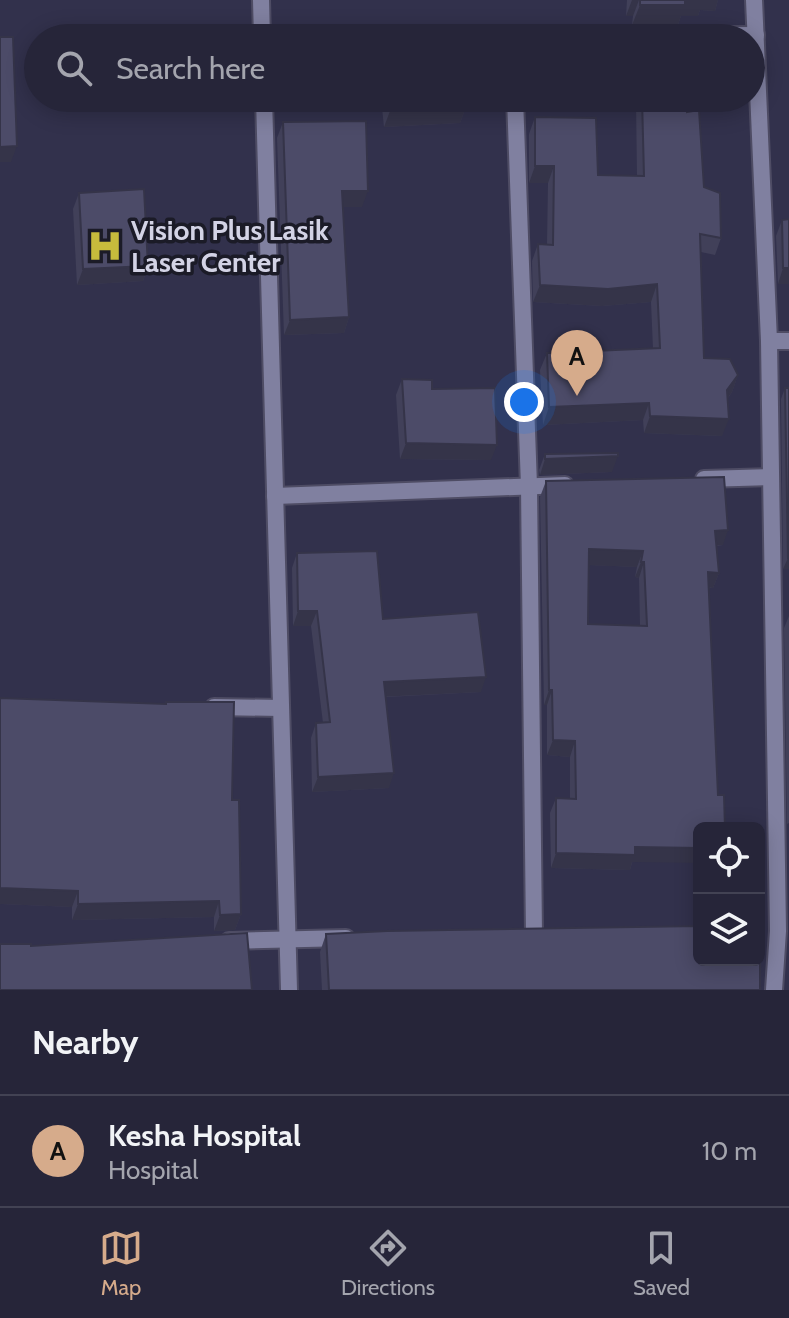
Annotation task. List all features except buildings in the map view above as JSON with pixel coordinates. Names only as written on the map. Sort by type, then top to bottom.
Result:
[{"type":"street","points":[[261,0],[262,24]]},
{"type":"street","points":[[754,0],[755,24]]},
{"type":"street","points":[[264,112],[289,990]]},
{"type":"street","points":[[516,112],[529,486],[534,935]]},
{"type":"street","points":[[762,112],[770,225],[771,477],[781,602],[778,931],[774,990]]},
{"type":"street","points":[[769,341],[789,341]]},
{"type":"street","points":[[680,480],[771,477]]},
{"type":"street","points":[[275,496],[589,484]]},
{"type":"street","points":[[203,707],[281,708]]},
{"type":"street","points":[[765,931],[778,931]]},
{"type":"street","points":[[212,942],[365,938]]},
{"type":"place","name":"Vision Plus Lasik Laser Center","points":[[105,246]]},
{"type":"place","name":"Kesha Hospital","points":[[577,396]]}]
